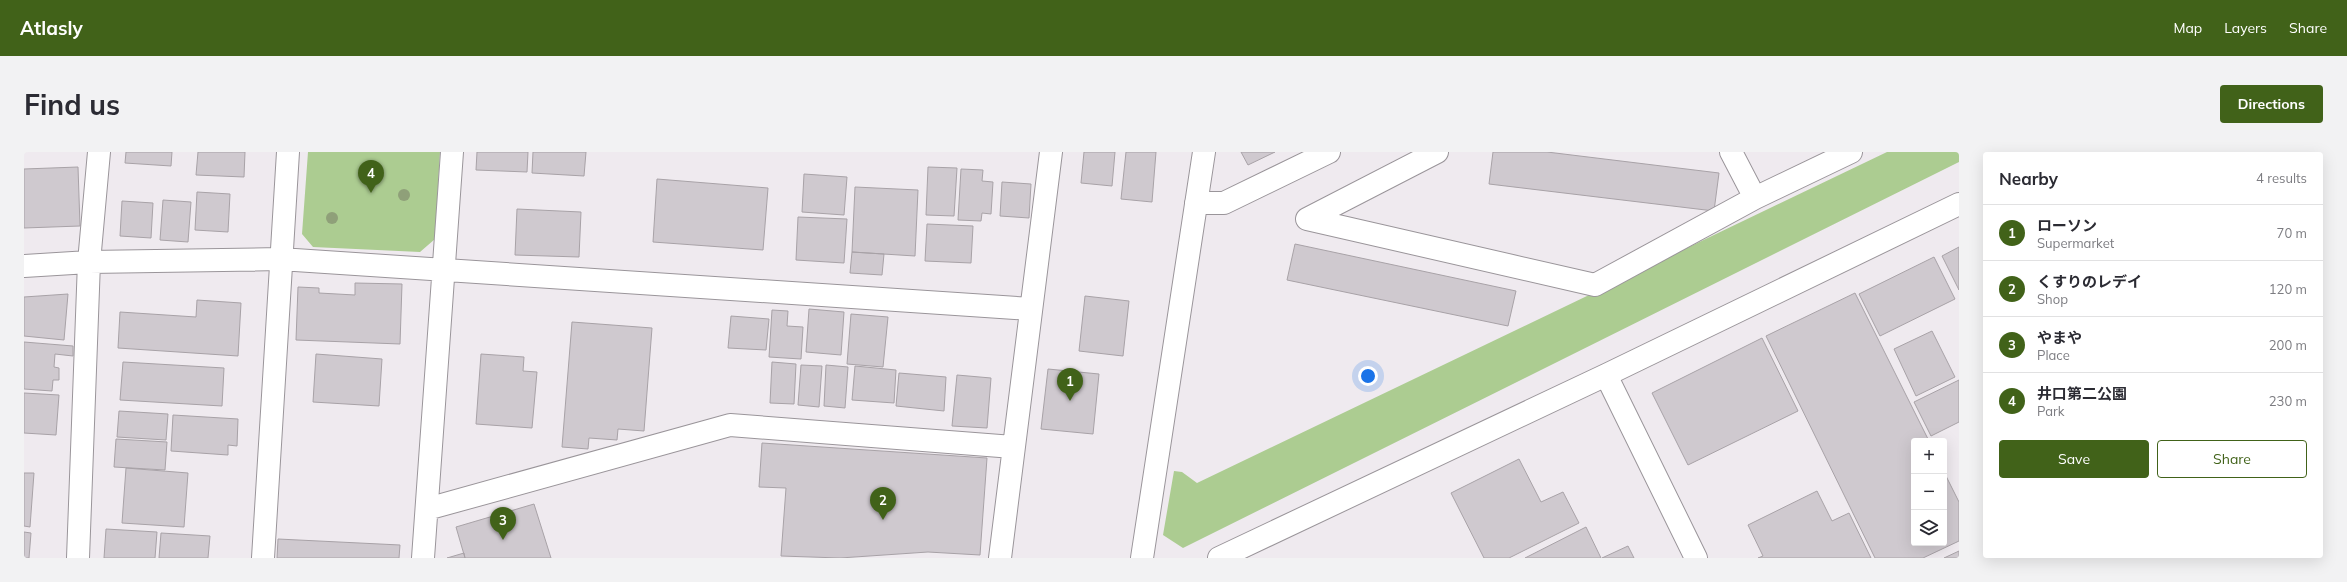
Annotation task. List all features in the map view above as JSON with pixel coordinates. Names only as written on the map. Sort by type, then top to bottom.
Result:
[{"type":"street","points":[[78,558],[89,262],[99,152]]},
{"type":"street","points":[[263,558],[280,259],[288,152]]},
{"type":"street","points":[[423,558],[452,152]]},
{"type":"street","points":[[1000,558],[1031,309],[1047,152]]},
{"type":"street","points":[[1142,558],[1204,152]]},
{"type":"street","points":[[1196,203],[1224,204],[1330,152]]},
{"type":"street","points":[[1437,152],[1307,219],[1595,285],[1755,198],[1851,152]]},
{"type":"street","points":[[1731,152],[1755,198]]},
{"type":"street","points":[[1219,558],[1606,375],[1959,204]]},
{"type":"street","points":[[24,266],[89,262],[280,259],[1031,309]]},
{"type":"street","points":[[1606,375],[1696,558]]},
{"type":"street","points":[[426,509],[730,425],[1013,447]]},
{"type":"green space","points":[[308,152],[440,152],[435,239],[420,252],[313,247],[302,234]]},
{"type":"green space","points":[[1887,152],[1959,152],[1959,162],[1183,548],[1163,535],[1174,471],[1182,472],[1197,483]]},
{"type":"building","points":[[126,152],[172,152],[171,166],[125,163]]},
{"type":"building","points":[[198,152],[245,152],[244,177],[196,175]]},
{"type":"building","points":[[477,152],[528,152],[527,172],[476,170]]},
{"type":"building","points":[[533,152],[586,152],[584,176],[532,173]]},
{"type":"building","points":[[1084,152],[1115,152],[1112,186],[1081,183]]},
{"type":"building","points":[[1126,152],[1156,152],[1152,202],[1121,199]]},
{"type":"building","points":[[1241,152],[1275,152],[1248,165]]},
{"type":"building","points":[[1493,152],[1547,152],[1719,173],[1714,211],[1489,184]]},
{"type":"building","points":[[78,167],[80,226],[24,228],[24,169]]},
{"type":"building","points":[[928,167],[957,168],[954,216],[926,215]]},
{"type":"building","points":[[961,169],[983,170],[982,181],[993,182],[991,214],[982,213],[981,221],[958,220]]},
{"type":"building","points":[[804,174],[847,177],[844,215],[802,212]]},
{"type":"building","points":[[657,179],[768,188],[763,250],[653,242]]},
{"type":"building","points":[[1002,182],[1031,184],[1029,218],[1000,216]]},
{"type":"building","points":[[855,187],[918,190],[915,256],[852,252]]},
{"type":"building","points":[[197,192],[230,194],[228,232],[195,230]]},
{"type":"building","points":[[163,200],[191,202],[188,242],[160,240]]},
{"type":"building","points":[[122,201],[153,203],[151,238],[120,236]]},
{"type":"building","points":[[517,209],[581,212],[579,257],[515,255]]},
{"type":"building","points":[[798,217],[847,219],[844,263],[796,260]]},
{"type":"building","points":[[927,224],[973,226],[971,263],[925,261]]},
{"type":"building","points":[[1295,244],[1516,291],[1508,326],[1287,280]]},
{"type":"building","points":[[1959,247],[1959,290],[1942,256]]},
{"type":"building","points":[[852,252],[884,254],[882,275],[850,273]]},
{"type":"building","points":[[1934,257],[1955,299],[1880,336],[1859,294]]},
{"type":"building","points":[[355,283],[402,284],[400,344],[296,340],[298,287],[319,288],[319,293],[355,295]]},
{"type":"building","points":[[1855,293],[1928,438],[1911,438],[1911,546],[1947,546],[1947,478],[1959,502],[1959,541],[1923,558],[1875,558],[1766,336]]},
{"type":"building","points":[[68,294],[64,340],[24,336],[24,297]]},
{"type":"building","points":[[1085,296],[1129,301],[1123,356],[1079,351]]},
{"type":"building","points":[[197,300],[241,303],[238,356],[118,348],[120,312],[196,317]]},
{"type":"building","points":[[809,309],[844,312],[841,355],[806,352]]},
{"type":"building","points":[[772,310],[788,311],[787,326],[803,327],[801,359],[769,357]]},
{"type":"building","points":[[851,314],[888,317],[883,367],[847,364]]},
{"type":"building","points":[[731,316],[769,319],[766,350],[728,348]]},
{"type":"building","points":[[572,322],[652,328],[644,431],[618,429],[617,440],[589,438],[588,449],[562,447]]},
{"type":"building","points":[[1932,331],[1955,377],[1916,396],[1894,349]]},
{"type":"building","points":[[1762,338],[1798,411],[1688,465],[1652,393]]},
{"type":"building","points":[[24,342],[73,346],[73,356],[55,354],[54,367],[59,368],[59,380],[53,380],[52,391],[24,389]]},
{"type":"building","points":[[316,354],[382,359],[379,406],[313,402]]},
{"type":"building","points":[[481,354],[524,357],[523,371],[537,372],[532,428],[476,424]]},
{"type":"building","points":[[123,362],[224,368],[222,406],[120,400]]},
{"type":"building","points":[[772,362],[796,364],[794,404],[770,403]]},
{"type":"building","points":[[801,365],[822,366],[819,407],[798,405]]},
{"type":"building","points":[[826,365],[848,367],[845,408],[824,406]]},
{"type":"building","points":[[855,366],[896,370],[894,403],[852,400]]},
{"type":"building","points":[[1048,369],[1099,374],[1093,434],[1041,429]]},
{"type":"building","points":[[899,373],[946,377],[944,411],[896,406]]},
{"type":"building","points":[[957,375],[991,378],[987,428],[952,426]]},
{"type":"building","points":[[1959,380],[1959,422],[1931,436],[1914,402]]},
{"type":"building","points":[[24,393],[59,395],[56,435],[24,433]]},
{"type":"building","points":[[119,411],[168,414],[166,440],[117,437]]},
{"type":"building","points":[[173,415],[238,419],[237,446],[228,445],[228,455],[171,451]]},
{"type":"building","points":[[116,439],[167,442],[165,470],[114,467]]},
{"type":"building","points":[[762,443],[987,458],[980,555],[928,552],[840,558],[781,556],[786,488],[759,487]]},
{"type":"building","points":[[1519,459],[1541,502],[1563,492],[1579,523],[1509,558],[1484,558],[1451,493]]},
{"type":"building","points":[[126,468],[188,473],[184,527],[122,523]]},
{"type":"building","points":[[24,473],[34,473],[30,527],[24,526]]},
{"type":"building","points":[[1817,491],[1832,521],[1849,513],[1871,558],[1758,558],[1763,556],[1748,525]]},
{"type":"building","points":[[534,504],[551,558],[465,558],[456,527]]},
{"type":"building","points":[[1586,527],[1601,558],[1525,558]]},
{"type":"building","points":[[106,529],[157,532],[155,558],[104,558]]},
{"type":"building","points":[[24,532],[31,533],[29,558],[24,558]]},
{"type":"building","points":[[161,533],[210,536],[208,558],[159,558]]},
{"type":"building","points":[[278,539],[400,545],[399,558],[277,558]]},
{"type":"building","points":[[1628,546],[1634,558],[1602,558]]},
{"type":"building","points":[[1959,551],[1959,558],[1944,558]]},
{"type":"building","points":[[464,553],[465,558],[447,558]]},
{"type":"place","name":"井口第二公園","points":[[371,193]]},
{"type":"place","name":"ローソン","points":[[1070,401]]},
{"type":"place","name":"くすりのレデイ","points":[[883,520]]},
{"type":"place","name":"やまや","points":[[503,540]]}]
